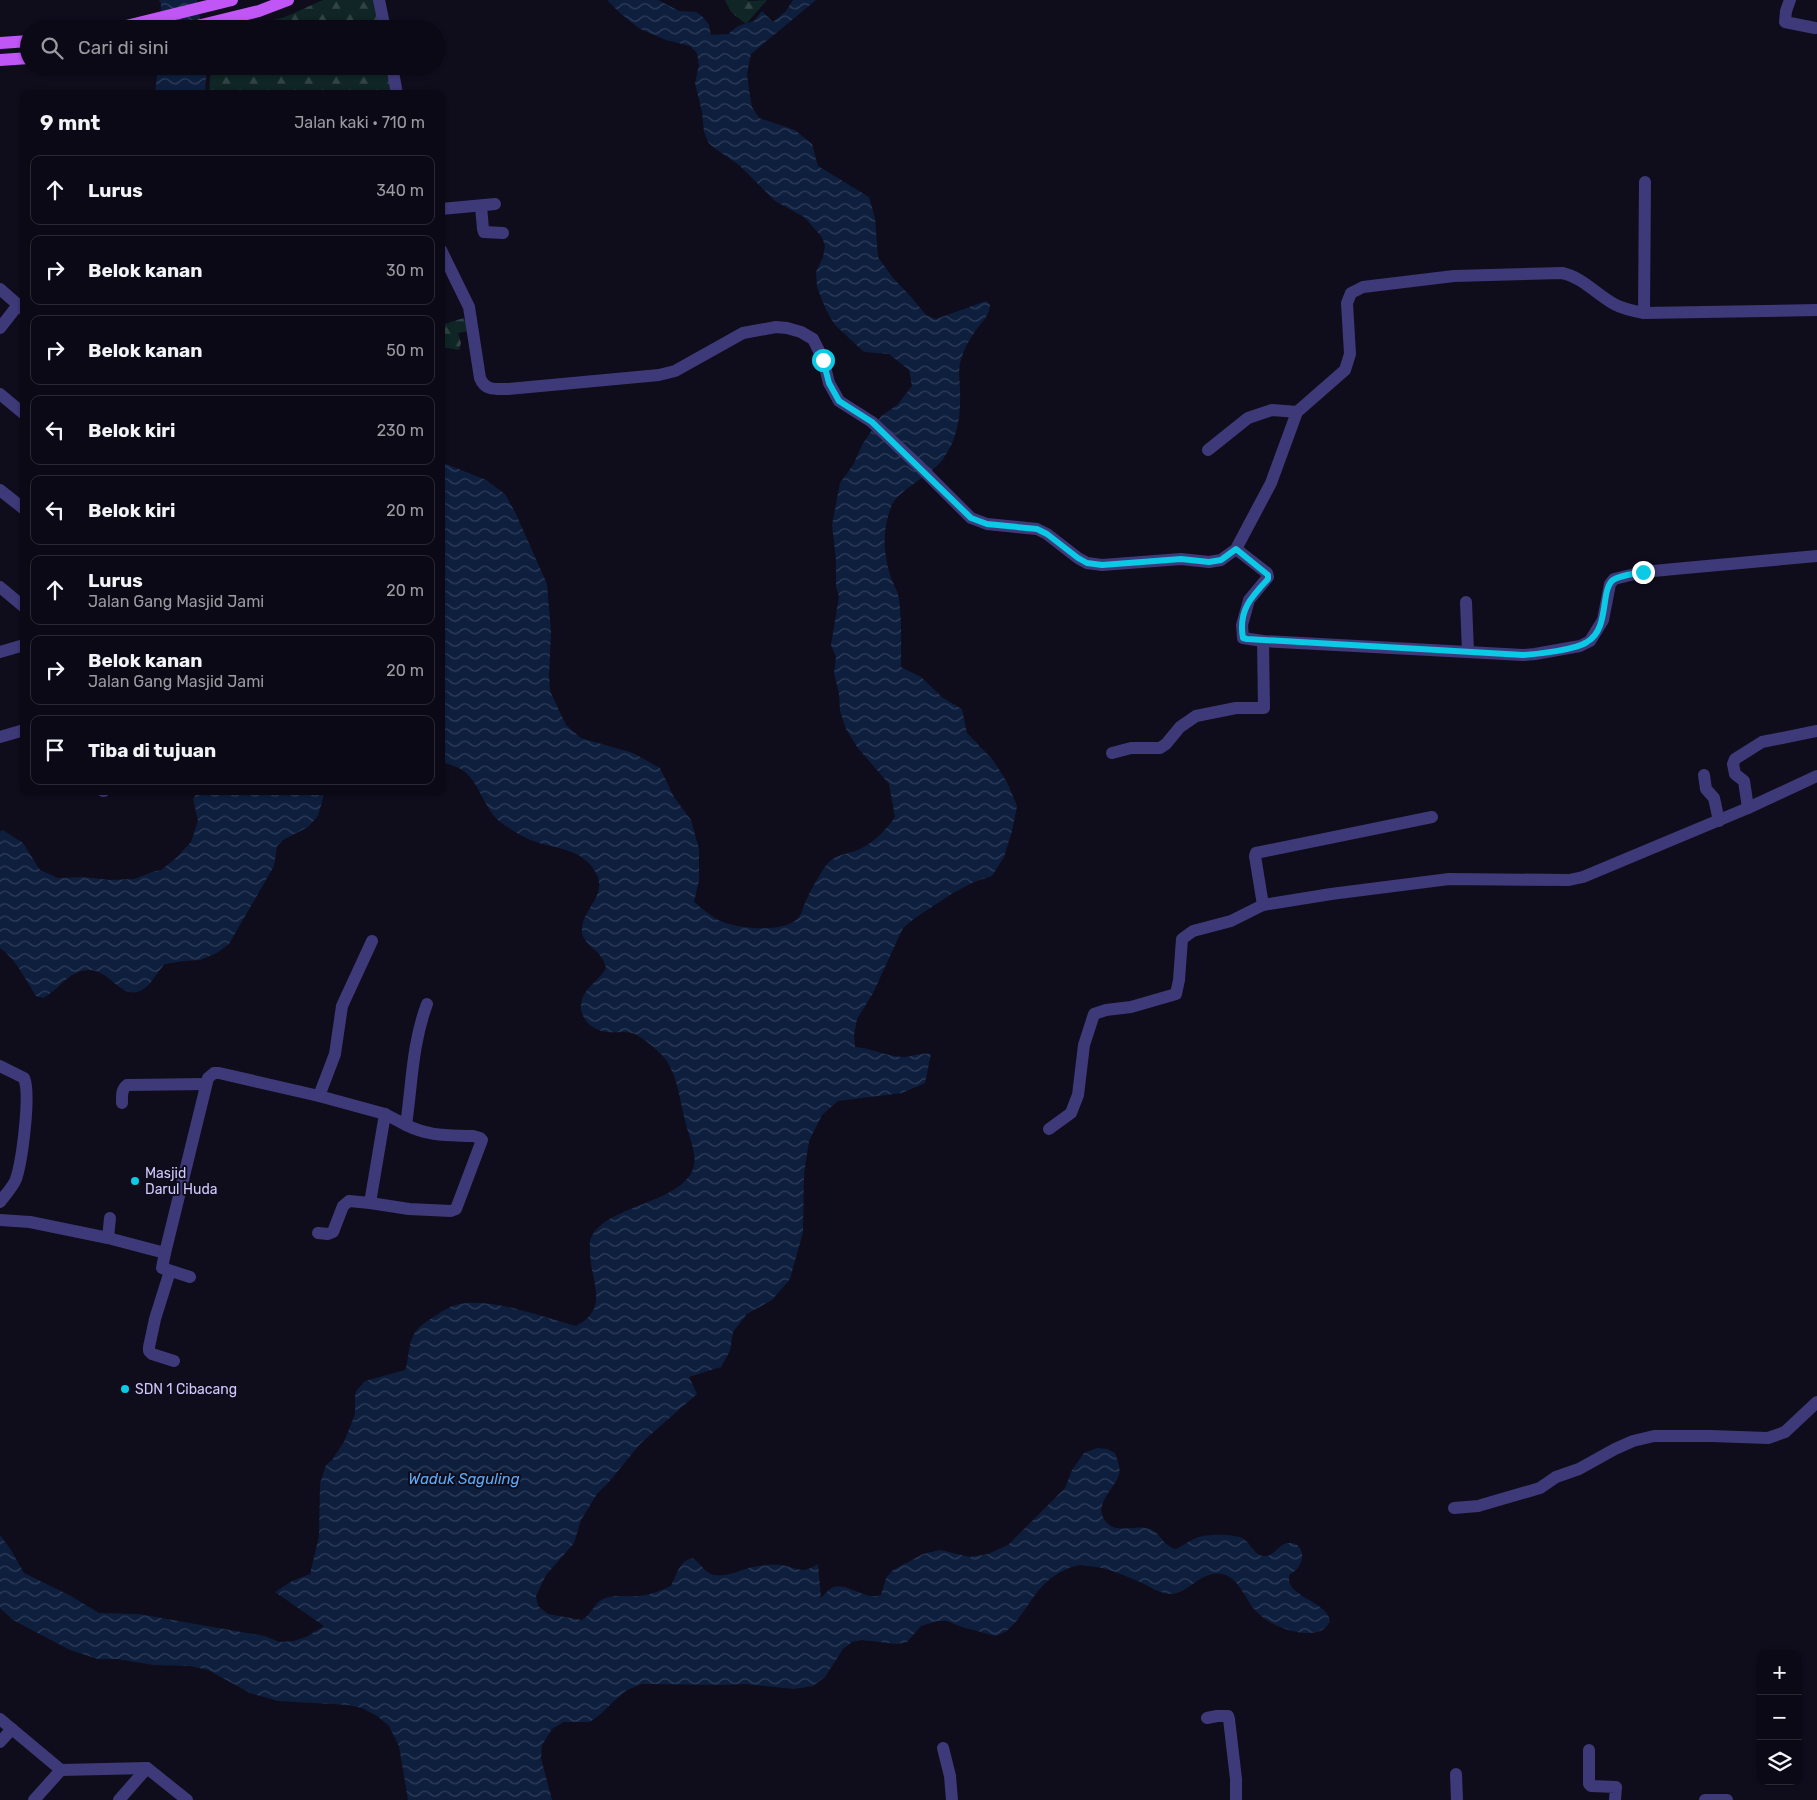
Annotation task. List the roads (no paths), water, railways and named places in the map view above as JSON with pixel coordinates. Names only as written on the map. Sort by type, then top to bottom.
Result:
[{"type":"main road","points":[[224,20],[259,11],[288,0]]},
{"type":"main road","points":[[152,20],[231,1]]},
{"type":"main road","points":[[0,43],[20,42]]},
{"type":"main road","points":[[0,60],[20,59]]},
{"type":"street","points":[[379,0],[383,20]]},
{"type":"street","points":[[1790,0],[1785,22],[1815,28]]},
{"type":"street","points":[[394,75],[396,90]]},
{"type":"street","points":[[1644,314],[1646,182]]},
{"type":"street","points":[[445,209],[495,204]]},
{"type":"street","points":[[481,206],[484,232],[503,234]]},
{"type":"street","points":[[445,258],[469,307],[480,378],[483,385],[488,388],[508,388],[659,375],[675,371],[743,333],[776,328],[787,328],[801,332],[813,339],[823,360],[829,383],[839,401],[872,422],[966,514],[987,524],[1037,529],[1087,563],[1102,565],[1181,559],[1209,562],[1221,560],[1236,549],[1271,483],[1297,412],[1345,370],[1350,354],[1347,303],[1351,293],[1363,287],[1454,276],[1562,273],[1578,279],[1614,304],[1644,314],[1817,310]]},
{"type":"street","points":[[0,289],[20,306]]},
{"type":"street","points":[[0,328],[20,308]]},
{"type":"street","points":[[0,394],[20,411]]},
{"type":"street","points":[[1208,450],[1248,418],[1272,410],[1297,412]]},
{"type":"street","points":[[0,490],[20,507]]},
{"type":"street","points":[[1236,549],[1268,575],[1268,579],[1248,600],[1242,625],[1243,638],[1262,641],[1523,655],[1580,646],[1590,641],[1603,620],[1610,584],[1614,579],[1643,572],[1817,556]]},
{"type":"street","points":[[0,587],[20,604]]},
{"type":"street","points":[[1466,602],[1468,652]]},
{"type":"street","points":[[1112,753],[1131,748],[1160,748],[1166,744],[1180,727],[1196,716],[1236,708],[1264,708],[1262,641]]},
{"type":"street","points":[[0,652],[20,646]]},
{"type":"street","points":[[0,737],[20,731]]},
{"type":"street","points":[[1748,808],[1744,781],[1734,774],[1733,764],[1735,759],[1762,742],[1817,731]]},
{"type":"street","points":[[1704,775],[1705,786],[1707,792],[1714,798],[1719,821]]},
{"type":"street","points":[[1048,1129],[1071,1113],[1078,1095],[1084,1045],[1094,1014],[1106,1010],[1131,1007],[1176,994],[1182,939],[1193,931],[1231,920],[1263,905],[1331,894],[1450,879],[1569,880],[1583,877],[1719,821],[1817,776]]},
{"type":"street","points":[[1263,905],[1255,856],[1258,852],[1432,817]]},
{"type":"street","points":[[319,1096],[335,1054],[342,1006],[372,941]]},
{"type":"street","points":[[406,1125],[413,1054],[420,1021],[427,1004]]},
{"type":"street","points":[[0,1066],[24,1078],[27,1093],[24,1130],[16,1179],[0,1202]]},
{"type":"street","points":[[190,1277],[162,1267],[206,1084],[211,1074],[219,1073],[319,1096],[385,1114],[420,1132],[431,1135],[474,1136],[482,1140],[456,1209],[451,1211],[409,1208],[349,1201],[346,1203],[333,1232],[328,1234],[318,1233]]},
{"type":"street","points":[[122,1104],[122,1094],[127,1085],[206,1084]]},
{"type":"street","points":[[370,1203],[385,1114]]},
{"type":"street","points":[[108,1238],[110,1218]]},
{"type":"street","points":[[0,1220],[30,1222],[108,1238],[165,1253]]},
{"type":"street","points":[[170,1271],[154,1326],[149,1351],[152,1354],[174,1361]]},
{"type":"street","points":[[1454,1508],[1478,1506],[1540,1488],[1556,1477],[1579,1469],[1615,1448],[1654,1436],[1768,1438],[1785,1432],[1817,1402]]},
{"type":"street","points":[[1207,1718],[1228,1716],[1236,1779],[1236,1800]]},
{"type":"street","points":[[0,1719],[60,1770],[147,1768],[187,1800]]},
{"type":"street","points":[[0,1742],[12,1729]]},
{"type":"street","points":[[943,1748],[950,1776],[952,1800]]},
{"type":"street","points":[[1589,1750],[1589,1784],[1591,1786],[1616,1786],[1615,1800]]},
{"type":"street","points":[[119,1800],[147,1768]]},
{"type":"street","points":[[34,1800],[60,1770]]},
{"type":"street","points":[[1456,1774],[1457,1800]]},
{"type":"street","points":[[1705,1800],[1727,1800]]},
{"type":"water","points":[[159,0],[197,0],[200,20],[160,20],[161,4]]},
{"type":"water","name":"Waduk Saguling","points":[[607,0],[658,0],[679,11],[696,12],[709,25],[711,35],[728,34],[738,26],[754,21],[762,11],[773,22],[786,11],[793,0],[816,0],[751,54],[747,74],[752,107],[759,118],[795,130],[812,144],[818,166],[869,197],[875,218],[878,257],[893,278],[926,315],[936,319],[986,301],[990,304],[987,316],[976,329],[961,360],[959,370],[959,417],[952,443],[938,465],[894,501],[886,524],[885,551],[888,569],[899,599],[901,667],[921,677],[943,698],[962,709],[967,733],[993,760],[1007,782],[1017,806],[1004,857],[992,876],[974,882],[953,893],[903,928],[873,993],[857,1019],[854,1035],[855,1047],[898,1057],[924,1053],[931,1054],[925,1083],[902,1093],[838,1101],[822,1115],[809,1141],[804,1174],[803,1232],[790,1279],[772,1300],[747,1314],[733,1332],[730,1351],[721,1367],[689,1377],[697,1394],[641,1443],[597,1494],[581,1520],[574,1543],[546,1575],[536,1596],[538,1606],[548,1614],[582,1620],[597,1603],[607,1597],[647,1595],[671,1586],[681,1565],[692,1558],[709,1573],[715,1575],[728,1575],[759,1566],[780,1565],[802,1570],[809,1569],[818,1564],[821,1598],[831,1588],[839,1586],[869,1596],[881,1595],[886,1578],[893,1570],[923,1554],[940,1550],[970,1557],[988,1554],[1008,1545],[1065,1488],[1072,1470],[1084,1453],[1097,1448],[1107,1449],[1115,1453],[1119,1467],[1117,1480],[1106,1496],[1101,1511],[1107,1523],[1112,1527],[1152,1530],[1165,1543],[1176,1549],[1196,1538],[1214,1535],[1229,1535],[1241,1538],[1256,1553],[1262,1556],[1272,1554],[1282,1545],[1294,1543],[1301,1550],[1302,1560],[1296,1570],[1290,1574],[1289,1581],[1291,1586],[1302,1596],[1323,1609],[1330,1622],[1322,1630],[1313,1633],[1297,1632],[1277,1626],[1264,1619],[1254,1609],[1237,1583],[1222,1574],[1207,1576],[1183,1591],[1170,1594],[1109,1570],[1084,1565],[1072,1567],[1054,1576],[1046,1583],[1008,1630],[996,1636],[947,1621],[937,1621],[921,1626],[907,1642],[897,1644],[862,1640],[852,1642],[843,1649],[825,1677],[813,1686],[794,1689],[746,1684],[642,1684],[627,1690],[590,1722],[564,1722],[552,1729],[542,1745],[541,1758],[552,1800],[408,1800],[399,1746],[389,1726],[377,1716],[362,1708],[348,1705],[278,1701],[250,1693],[208,1670],[190,1666],[154,1665],[117,1659],[98,1659],[70,1650],[13,1620],[0,1608],[0,1535],[24,1573],[69,1595],[99,1613],[139,1614],[265,1636],[279,1642],[293,1641],[306,1637],[324,1626],[275,1592],[292,1581],[310,1574],[319,1536],[320,1484],[326,1465],[332,1460],[344,1442],[355,1414],[355,1395],[357,1390],[365,1381],[405,1370],[411,1340],[417,1330],[422,1324],[459,1304],[473,1303],[502,1306],[576,1326],[593,1311],[596,1303],[590,1243],[591,1238],[599,1227],[612,1218],[661,1197],[676,1188],[687,1179],[694,1166],[693,1149],[678,1090],[666,1060],[653,1046],[637,1035],[597,1029],[585,1020],[582,1013],[581,1002],[583,996],[606,968],[601,956],[586,941],[582,932],[582,924],[599,890],[597,875],[585,859],[577,854],[533,841],[506,826],[491,812],[471,778],[457,767],[445,763],[445,464],[486,480],[505,494],[516,514],[547,584],[551,632],[550,691],[566,725],[581,738],[633,753],[660,768],[674,797],[691,820],[699,849],[699,880],[694,902],[705,911],[721,921],[743,927],[775,928],[793,922],[799,917],[812,888],[828,863],[840,855],[858,850],[867,845],[895,817],[889,784],[857,747],[846,729],[840,711],[839,694],[834,673],[836,657],[831,645],[839,596],[836,587],[836,560],[832,525],[840,483],[853,465],[862,445],[881,416],[897,405],[912,386],[909,370],[889,354],[864,352],[835,325],[826,310],[817,287],[816,272],[823,257],[825,246],[822,237],[804,217],[775,201],[739,165],[708,142],[704,132],[702,112],[695,83],[699,65],[697,53],[690,46],[666,40],[640,29]]},
{"type":"water","points":[[157,75],[206,75],[205,90],[155,90]]},
{"type":"water","points":[[196,795],[324,795],[318,816],[308,827],[283,840],[277,846],[274,866],[229,944],[217,953],[200,960],[165,964],[148,986],[137,992],[123,990],[104,975],[88,970],[69,977],[43,998],[36,996],[16,964],[0,948],[0,832],[3,830],[23,843],[40,870],[58,878],[135,879],[161,870],[175,859],[191,842],[198,821],[193,799]]},
{"type":"place","name":"Masjid Darul Huda","points":[[135,1181]]},
{"type":"place","name":"SDN 1 Cibacang","points":[[125,1389]]}]
